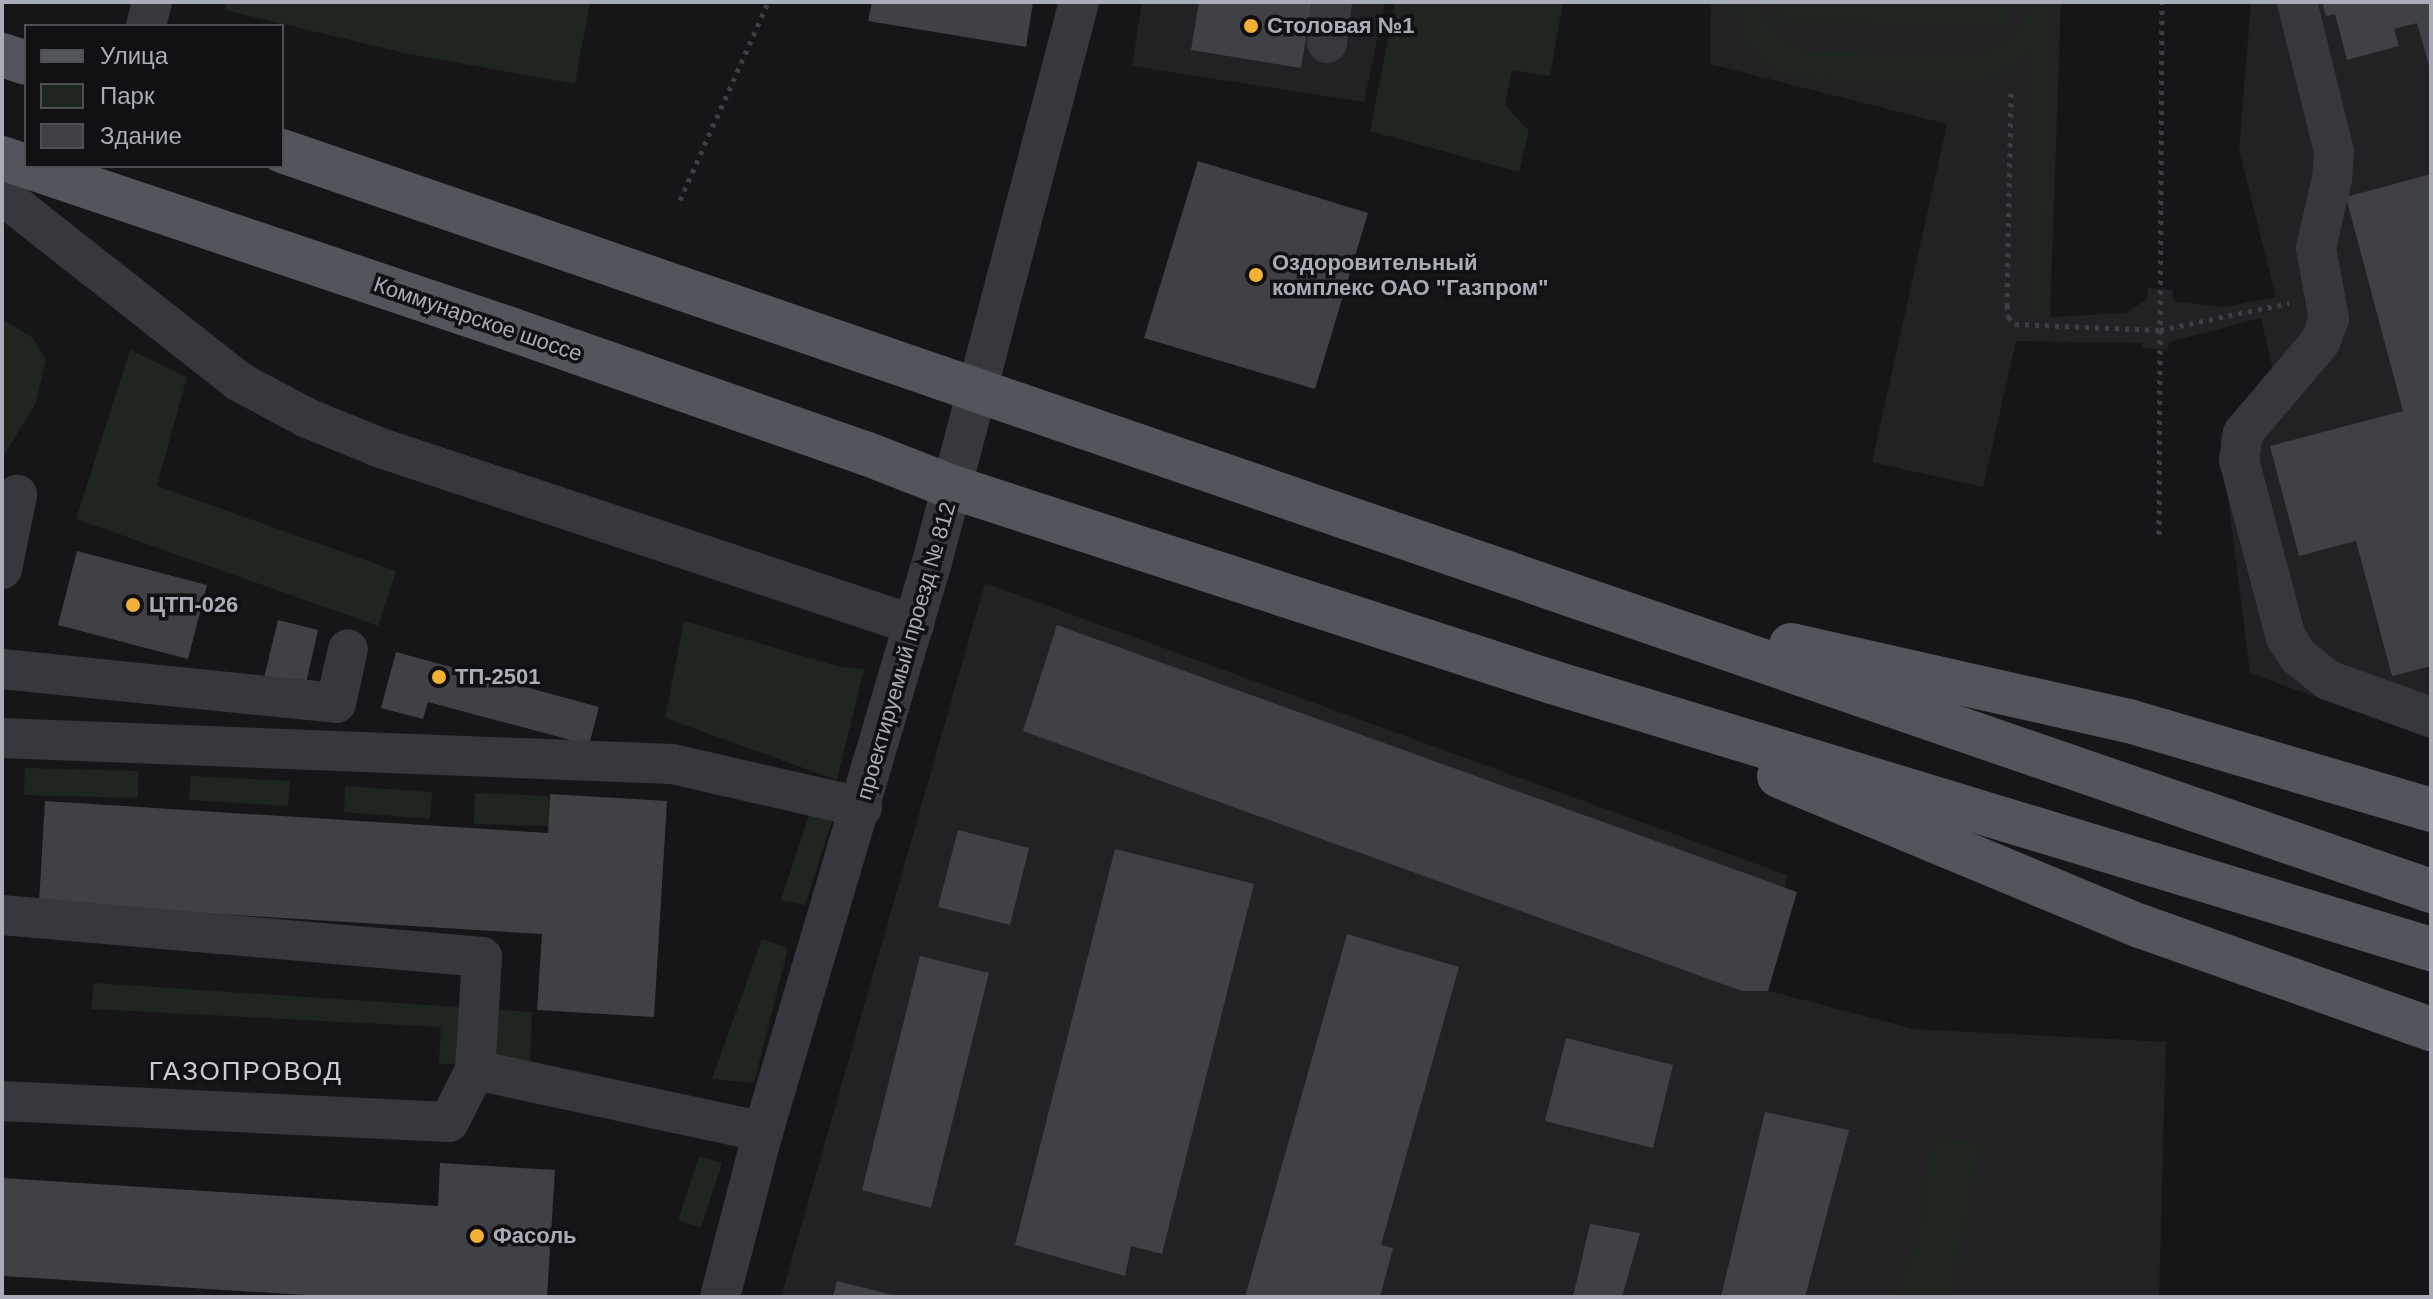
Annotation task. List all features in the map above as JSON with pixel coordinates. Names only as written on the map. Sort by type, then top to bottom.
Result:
[{"type":"main road","points":[[2,55],[24,62]]},
{"type":"main road","points":[[284,152],[2431,891]]},
{"type":"main road","name":"Коммунарское шоссе","points":[[2,158],[24,165]]},
{"type":"main road","name":"Коммунарское шоссе","points":[[32,168],[528,335],[952,487],[1552,682]]},
{"type":"main road","points":[[1573,597],[2129,721],[2431,810]]},
{"type":"main road","points":[[1552,682],[2431,949]]},
{"type":"main road","points":[[1552,682],[2140,926],[2431,1029]]},
{"type":"street","points":[[146,24],[152,2]]},
{"type":"street","name":"проектируемый проезд № 812","points":[[720,1297],[763,1132],[914,625],[1079,2]]},
{"type":"street","points":[[1327,43],[1332,2]]},
{"type":"street","points":[[2297,2],[2334,151],[2332,178],[2316,248],[2329,319],[2327,331],[2243,433],[2239,460],[2286,638],[2298,656],[2328,680],[2431,717]]},
{"type":"street","points":[[2,195],[238,381],[307,418],[378,447],[914,625]]},
{"type":"street","points":[[2,569],[17,495]]},
{"type":"street","points":[[2,669],[336,703],[348,649]]},
{"type":"street","points":[[2,738],[672,764],[862,807]]},
{"type":"street","points":[[2,915],[482,957],[475,1070],[449,1122],[2,1101]]},
{"type":"street","points":[[475,1070],[763,1132]]},
{"type":"path","points":[[680,200],[768,2]]},
{"type":"path","points":[[2159,534],[2162,2]]},
{"type":"path","points":[[2011,93],[2008,317],[2023,327],[2160,330],[2326,296]]},
{"type":"shaded area","points":[[1142,2],[1385,2],[1364,102],[1132,66]]},
{"type":"shaded area","points":[[1711,2],[2061,2],[2050,317],[2126,313],[2147,299],[2148,288],[2173,290],[2173,301],[2225,307],[2276,297],[2239,150],[2251,2],[2431,2],[2431,739],[2250,673],[2220,435],[2273,372],[2261,318],[2169,342],[2168,350],[2143,348],[2142,343],[2016,341],[1983,487],[1872,462],[1947,124],[1710,64]]},
{"type":"shaded area","points":[[985,583],[1787,875],[1769,991],[1914,1029],[2166,1042],[2159,1297],[781,1297]]},
{"type":"green space","points":[[226,2],[590,2],[575,84],[404,53],[225,10]]},
{"type":"green space","points":[[1395,2],[1563,2],[1550,76],[1512,70],[1505,105],[1529,131],[1519,172],[1370,131]]},
{"type":"green space","points":[[1737,2],[1757,2],[1769,28],[1781,39],[1811,52],[1972,56],[1992,50],[2008,40],[2021,25],[2030,2],[2051,2],[2045,315],[2028,315],[2033,48],[2012,68],[1974,82],[1810,79],[1779,72],[1760,58],[1743,35]]},
{"type":"green space","points":[[1780,2],[2010,2],[2009,26],[1780,21]]},
{"type":"green space","points":[[2,319],[33,338],[46,360],[35,405],[2,458]]},
{"type":"green space","points":[[130,350],[187,377],[157,486],[396,571],[378,626],[76,519]]},
{"type":"green space","points":[[684,621],[840,667],[864,669],[837,780],[665,718]]},
{"type":"green space","points":[[25,768],[138,771],[138,798],[24,795]]},
{"type":"green space","points":[[191,776],[290,781],[288,806],[189,800]]},
{"type":"green space","points":[[345,786],[432,792],[430,819],[344,812]]},
{"type":"green space","points":[[475,793],[549,796],[548,826],[474,824]]},
{"type":"green space","points":[[810,812],[832,821],[805,905],[781,900]]},
{"type":"green space","points":[[762,939],[788,948],[754,1083],[712,1079]]},
{"type":"green space","points":[[94,983],[532,1012],[530,1062],[439,1064],[441,1027],[91,1009]]},
{"type":"green space","points":[[1934,1136],[1981,1143],[1950,1297],[1889,1297],[1901,1294],[1906,1263],[1914,1250],[1927,1207],[1922,1196]]},
{"type":"green space","points":[[699,1156],[722,1163],[701,1228],[678,1220]]},
{"type":"building","points":[[872,2],[1033,2],[1026,47],[868,21]]},
{"type":"building","name":"Столовая №1","points":[[1199,2],[1312,2],[1301,68],[1191,50]]},
{"type":"building","points":[[2322,2],[2431,2],[2431,72],[2417,23],[2394,29],[2399,46],[2347,60],[2335,14],[2326,16]]},
{"type":"building","name":"Оздоровительный комплекс ОАО \"Газпром\"","points":[[1198,161],[1368,213],[1315,389],[1144,338]]},
{"type":"building","points":[[2431,174],[2431,666],[2392,676],[2356,541],[2299,556],[2270,446],[2403,411],[2346,197]]},
{"type":"building","name":"ЦТП-026","points":[[77,551],[207,585],[188,659],[58,625]]},
{"type":"building","points":[[278,620],[318,630],[305,688],[264,678]]},
{"type":"building","points":[[1057,625],[1797,892],[1768,991],[1742,991],[1023,731]]},
{"type":"building","name":"ТП-2501","points":[[396,652],[599,707],[589,745],[428,702],[423,719],[381,708]]},
{"type":"building","points":[[550,794],[667,801],[654,1017],[537,1010],[542,934],[39,903],[45,801],[548,833]]},
{"type":"building","points":[[958,830],[1029,848],[1010,925],[938,907]]},
{"type":"building","points":[[1115,849],[1254,884],[1162,1254],[1131,1246],[1125,1276],[1015,1245]]},
{"type":"building","points":[[1347,934],[1459,967],[1381,1245],[1393,1248],[1380,1297],[1245,1297]]},
{"type":"building","points":[[920,956],[989,973],[931,1208],[862,1190]]},
{"type":"building","points":[[1566,1038],[1673,1065],[1653,1148],[1545,1121]]},
{"type":"building","points":[[1765,1112],[1849,1130],[1805,1297],[1721,1297]]},
{"type":"building","points":[[440,1163],[555,1170],[547,1297],[338,1297],[2,1276],[2,1178],[438,1206]]},
{"type":"building","points":[[1590,1224],[1640,1233],[1622,1297],[1573,1297]]},
{"type":"building","points":[[837,1281],[897,1296],[897,1297],[833,1297]]},
{"type":"place","name":"Столовая №1","points":[[1251,26]]},
{"type":"place","name":"Оздоровительный комплекс ОАО \"Газпром\"","points":[[1256,275]]},
{"type":"place","name":"ЦТП-026","points":[[133,605]]},
{"type":"place","name":"ТП-2501","points":[[439,677]]},
{"type":"place","name":"Фасоль","points":[[477,1236]]},
{"type":"district","name":"ГАЗОПРОВОД","points":[[246,1072]]}]
